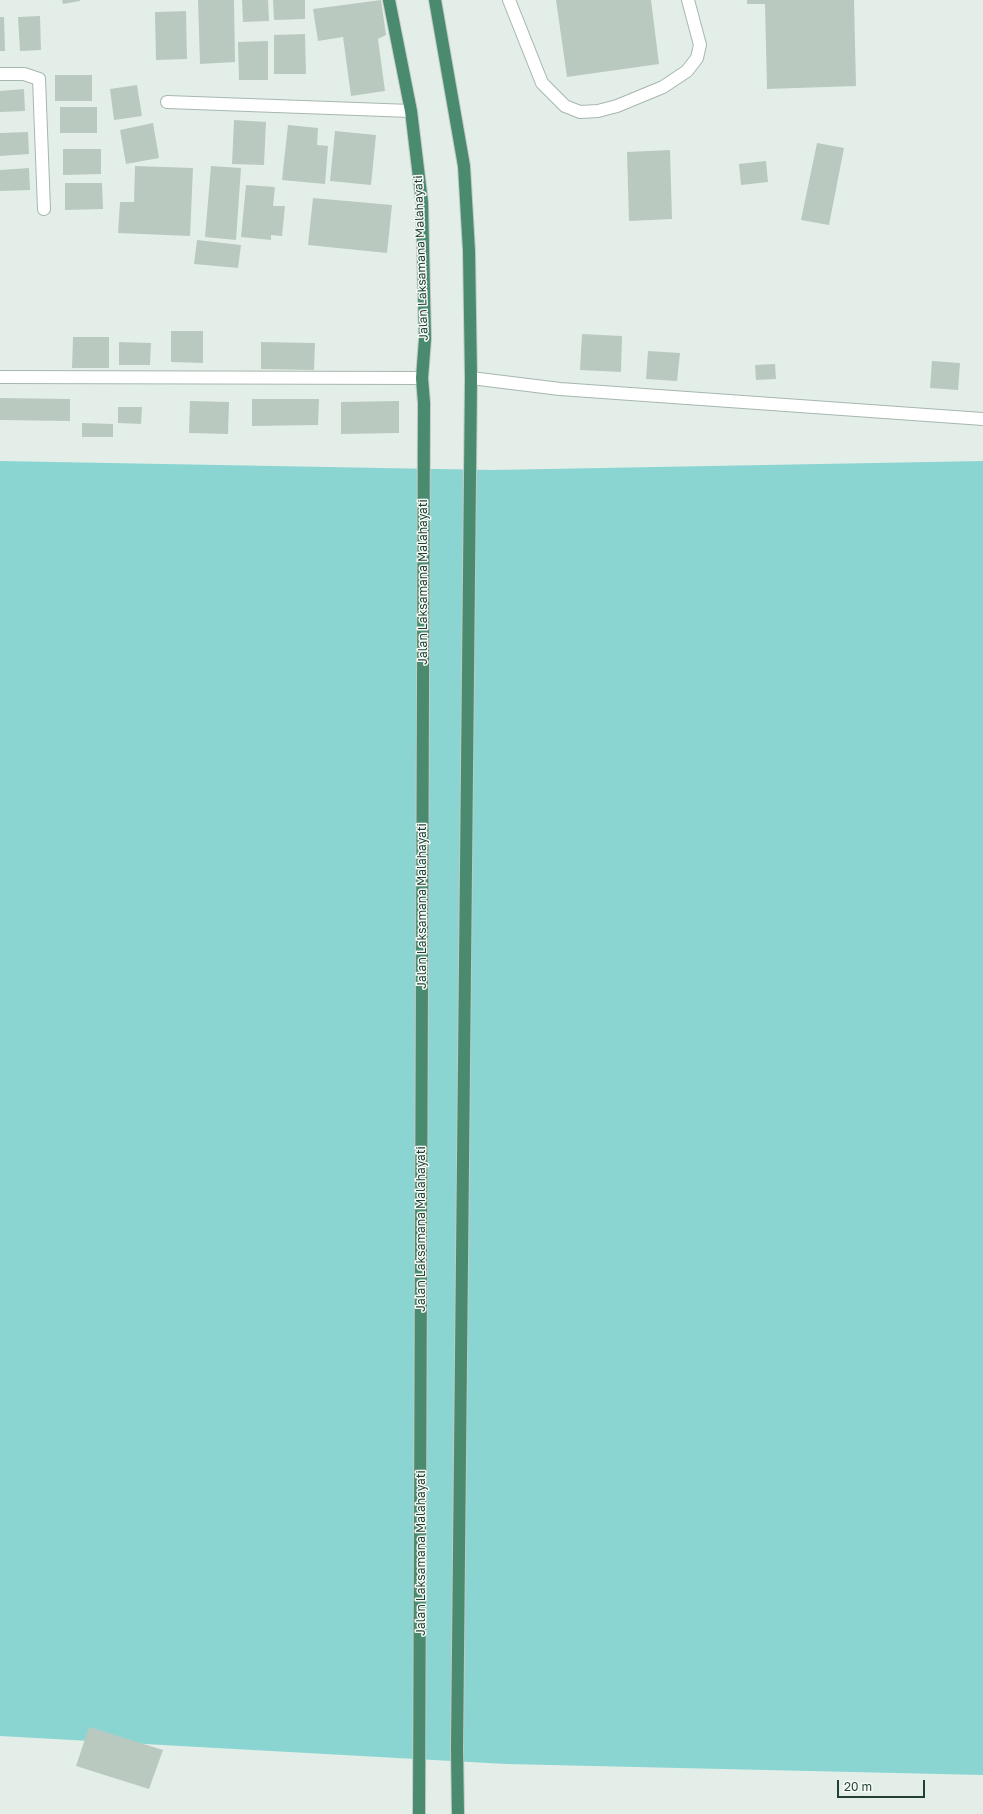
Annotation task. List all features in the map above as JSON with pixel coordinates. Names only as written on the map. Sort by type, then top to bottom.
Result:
[{"type":"highway","name":"Jalan Laksamana Malahayati","points":[[389,0],[411,110],[422,202],[425,339],[422,378],[424,403],[419,1814]]},
{"type":"highway","points":[[435,0],[464,166],[469,251],[471,378],[457,1748],[458,1814]]},
{"type":"street","points":[[509,0],[542,83],[565,106],[580,112],[598,111],[617,106],[663,87],[687,71],[696,58],[700,45],[688,0]]},
{"type":"street","points":[[0,74],[24,74],[39,79],[44,209]]},
{"type":"street","points":[[168,102],[411,110]]},
{"type":"street","points":[[0,377],[422,378]]},
{"type":"street","points":[[471,378],[560,389],[983,419]]},
{"type":"water","points":[[0,461],[492,470],[983,461],[983,1775],[506,1764],[0,1736]]},
{"type":"building","points":[[62,0],[80,0],[80,1],[63,4]]},
{"type":"building","points":[[198,0],[234,0],[235,62],[200,64]]},
{"type":"building","points":[[242,0],[268,0],[269,21],[243,22]]},
{"type":"building","points":[[273,0],[305,0],[305,19],[274,20]]},
{"type":"building","points":[[381,0],[386,35],[378,39],[385,91],[351,96],[343,37],[318,41],[313,9]]},
{"type":"building","points":[[556,0],[651,0],[659,64],[567,77]]},
{"type":"building","points":[[747,0],[854,0],[856,86],[767,89],[765,4],[747,4]]},
{"type":"building","points":[[186,11],[187,59],[156,60],[155,12]]},
{"type":"building","points":[[40,16],[41,50],[20,51],[18,17]]},
{"type":"building","points":[[0,17],[4,17],[5,51],[0,51]]},
{"type":"building","points":[[305,34],[306,74],[274,74],[274,35]]},
{"type":"building","points":[[268,41],[268,80],[239,80],[238,42]]},
{"type":"building","points":[[55,75],[92,75],[92,101],[55,101]]},
{"type":"building","points":[[137,85],[142,116],[114,120],[110,89]]},
{"type":"building","points":[[24,89],[25,111],[0,112],[0,91]]},
{"type":"building","points":[[60,107],[97,107],[97,133],[60,133]]},
{"type":"building","points":[[234,120],[266,122],[264,165],[232,164]]},
{"type":"building","points":[[153,123],[159,158],[126,164],[120,130]]},
{"type":"building","points":[[288,125],[318,128],[317,145],[328,146],[325,184],[282,180]]},
{"type":"building","points":[[335,131],[376,135],[371,185],[330,181]]},
{"type":"building","points":[[28,132],[29,154],[0,156],[0,133]]},
{"type":"building","points":[[817,143],[844,148],[829,225],[801,220]]},
{"type":"building","points":[[63,149],[101,149],[101,174],[63,175]]},
{"type":"building","points":[[670,150],[672,219],[629,221],[627,152]]},
{"type":"building","points":[[766,161],[768,182],[741,185],[739,164]]},
{"type":"building","points":[[135,166],[193,168],[190,236],[118,233],[120,202],[134,202]]},
{"type":"building","points":[[211,166],[241,168],[236,240],[205,237]]},
{"type":"building","points":[[29,168],[30,190],[0,191],[0,170]]},
{"type":"building","points":[[65,183],[102,183],[103,209],[65,210]]},
{"type":"building","points":[[246,185],[275,187],[273,206],[285,206],[282,236],[271,235],[271,240],[241,237]]},
{"type":"building","points":[[313,198],[392,205],[387,253],[308,245]]},
{"type":"building","points":[[197,240],[241,245],[238,268],[194,264]]},
{"type":"building","points":[[171,331],[203,331],[203,363],[171,362]]},
{"type":"building","points":[[582,334],[622,336],[621,372],[580,370]]},
{"type":"building","points":[[73,337],[109,337],[109,368],[72,368]]},
{"type":"building","points":[[119,342],[151,343],[150,365],[119,365]]},
{"type":"building","points":[[261,342],[315,343],[314,370],[261,369]]},
{"type":"building","points":[[648,351],[680,353],[677,381],[646,379]]},
{"type":"building","points":[[932,361],[960,363],[958,390],[930,388]]},
{"type":"building","points":[[775,364],[776,379],[756,380],[755,365]]},
{"type":"building","points":[[0,398],[70,399],[70,421],[0,420]]},
{"type":"building","points":[[252,399],[319,399],[318,425],[252,426]]},
{"type":"building","points":[[190,401],[229,402],[228,434],[189,433]]},
{"type":"building","points":[[399,401],[399,433],[341,434],[341,402]]},
{"type":"building","points":[[118,407],[142,407],[141,424],[118,423]]},
{"type":"building","points":[[82,423],[113,424],[113,437],[82,437]]},
{"type":"building","points":[[89,1727],[163,1750],[149,1789],[76,1766]]}]
